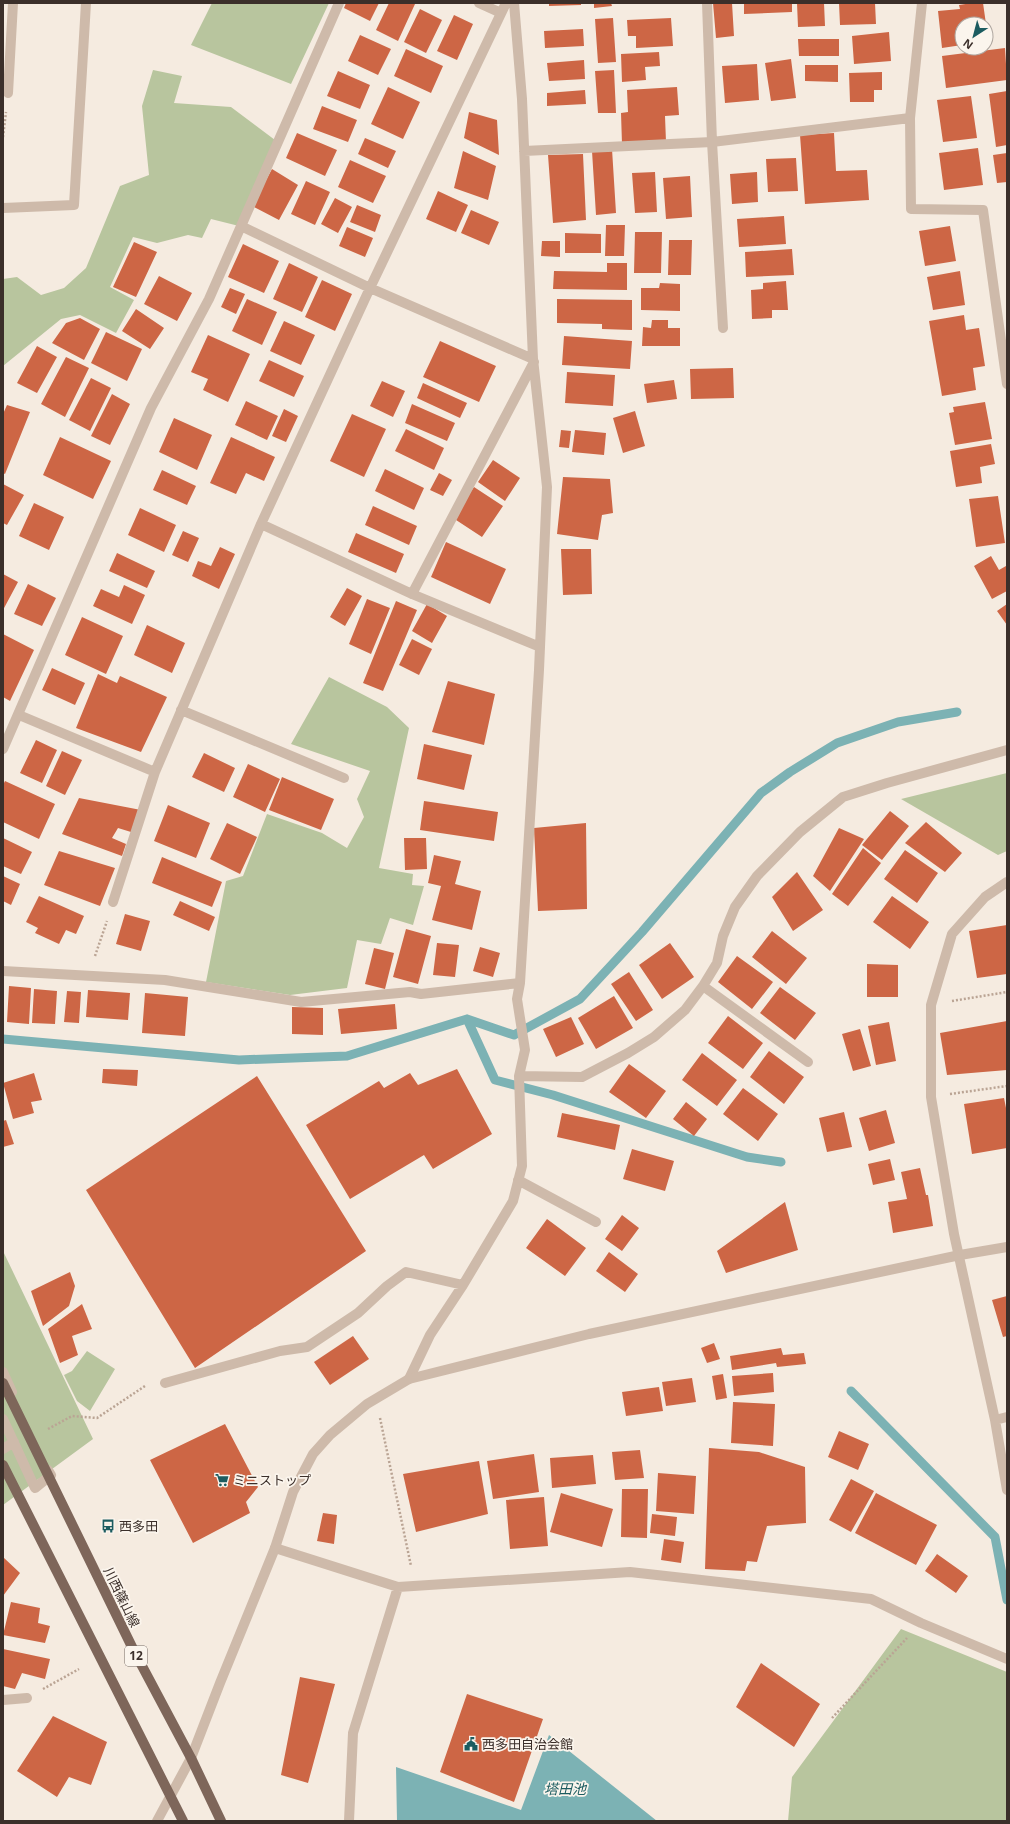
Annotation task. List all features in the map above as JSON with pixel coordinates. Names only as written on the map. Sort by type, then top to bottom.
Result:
[{"type":"main road","name":"川西篠山線","points":[[3,1383],[133,1649],[191,1758],[221,1821]]},
{"type":"main road","name":"12","points":[[3,1465],[183,1821]]},
{"type":"street","points":[[8,93],[13,3]]},
{"type":"street","points":[[3,208],[74,206],[86,3]]},
{"type":"street","points":[[3,749],[151,408],[209,299],[339,3]]},
{"type":"street","points":[[479,3],[501,13]]},
{"type":"street","points":[[114,902],[155,772],[261,524],[370,288],[506,3]]},
{"type":"street","points":[[408,1379],[430,1335],[463,1285],[513,1201],[522,1166],[519,1076],[525,1050],[517,999],[520,982],[540,647],[547,487],[536,398],[524,151],[514,3]]},
{"type":"street","points":[[707,3],[712,142],[723,328]]},
{"type":"street","points":[[922,3],[910,118],[911,209],[983,210],[1007,384]]},
{"type":"street","points":[[524,151],[712,142],[910,118]]},
{"type":"street","points":[[241,226],[370,288],[534,361]]},
{"type":"street","points":[[412,594],[534,361]]},
{"type":"street","points":[[261,524],[412,594],[540,647]]},
{"type":"street","points":[[181,710],[344,778]]},
{"type":"street","points":[[19,715],[155,772]]},
{"type":"street","points":[[519,1076],[582,1077],[628,1053],[654,1037],[685,1010],[704,986],[717,962],[723,936],[735,907],[758,876],[800,832],[843,797],[887,783],[1007,750]]},
{"type":"street","points":[[1007,882],[985,896],[952,934],[931,1005],[931,1097],[954,1234],[960,1255],[995,1420],[1007,1490]]},
{"type":"street","points":[[3,971],[88,977],[165,980],[301,1002],[410,992],[421,994],[520,982]]},
{"type":"street","points":[[704,986],[808,1062]]},
{"type":"street","points":[[518,1180],[596,1222]]},
{"type":"street","points":[[157,1821],[191,1758],[275,1548],[293,1492],[313,1454],[330,1435],[367,1404],[408,1379],[589,1334],[960,1255],[1007,1247]]},
{"type":"street","points":[[164,1383],[280,1351],[307,1347],[358,1313],[387,1286],[406,1272],[463,1285]]},
{"type":"street","points":[[3,1372],[51,1475],[35,1488],[3,1419]]},
{"type":"street","points":[[995,1420],[1007,1417]]},
{"type":"street","points":[[3,1449],[14,1442]]},
{"type":"street","points":[[275,1548],[398,1587],[630,1572],[871,1599],[921,1623],[1007,1659]]},
{"type":"street","points":[[349,1821],[353,1733],[398,1587]]},
{"type":"street","points":[[3,1700],[27,1698]]},
{"type":"path","points":[[3,137],[8,93]]},
{"type":"path","points":[[88,977],[114,902]]},
{"type":"path","points":[[931,1005],[1007,992]]},
{"type":"path","points":[[931,1097],[1007,1086]]},
{"type":"path","points":[[33,1437],[72,1416],[97,1418],[154,1380],[164,1383]]},
{"type":"path","points":[[380,1417],[415,1586]]},
{"type":"path","points":[[832,1718],[921,1623]]},
{"type":"path","points":[[27,1698],[79,1669]]},
{"type":"green space","points":[[212,3],[329,3],[291,84],[191,45]]},
{"type":"green space","points":[[153,70],[182,76],[174,103],[231,107],[275,140],[239,226],[211,219],[202,238],[188,235],[157,243],[133,237],[110,287],[134,300],[116,333],[80,315],[61,319],[3,366],[3,279],[17,277],[41,295],[64,288],[86,268],[120,186],[149,175],[142,106]]},
{"type":"green space","points":[[329,677],[387,707],[409,728],[379,868],[413,874],[412,885],[424,886],[413,925],[390,918],[381,944],[357,940],[347,988],[290,995],[206,982],[226,881],[243,876],[267,814],[322,833],[347,848],[364,817],[357,799],[370,771],[291,744]]},
{"type":"green space","points":[[1007,773],[1007,851],[998,855],[901,799]]},
{"type":"green space","points":[[3,1251],[93,1439],[3,1505]]},
{"type":"green space","points":[[87,1351],[115,1369],[90,1411],[77,1401],[64,1375],[72,1371]]},
{"type":"green space","points":[[901,1629],[1007,1672],[1007,1821],[788,1821],[792,1777]]},
{"type":"water","name":"塔田池","points":[[549,1735],[657,1821],[397,1821],[396,1767],[521,1810]]},
{"type":"building","points":[[346,3],[379,3],[370,21],[344,8]]},
{"type":"building","points":[[389,3],[415,4],[398,41],[376,30]]},
{"type":"building","points":[[549,3],[581,3],[581,5],[549,6]]},
{"type":"building","points":[[594,3],[611,3],[612,6],[594,8]]},
{"type":"building","points":[[713,3],[732,3],[734,36],[716,38]]},
{"type":"building","points":[[744,3],[792,3],[792,12],[744,14]]},
{"type":"building","points":[[797,3],[824,3],[825,26],[798,27]]},
{"type":"building","points":[[839,3],[875,3],[876,24],[840,25]]},
{"type":"building","points":[[983,3],[985,16],[954,16],[954,46],[942,48],[938,11],[960,9],[959,5]]},
{"type":"building","points":[[420,9],[442,20],[426,53],[404,42]]},
{"type":"building","points":[[454,15],[473,24],[457,60],[437,51]]},
{"type":"building","points":[[613,18],[616,62],[598,63],[595,19]]},
{"type":"building","points":[[671,18],[673,46],[636,48],[636,36],[628,36],[627,20]]},
{"type":"building","points":[[583,29],[584,46],[545,48],[544,31]]},
{"type":"building","points":[[889,32],[891,61],[854,64],[852,36]]},
{"type":"building","points":[[360,35],[391,49],[378,75],[348,61]]},
{"type":"building","points":[[798,39],[839,39],[839,56],[799,56]]},
{"type":"building","points":[[1005,48],[1007,80],[946,88],[942,56],[954,54],[954,56],[994,56],[994,49]]},
{"type":"building","points":[[406,49],[443,66],[431,93],[394,76]]},
{"type":"building","points":[[659,52],[660,66],[645,67],[646,80],[622,82],[621,54]]},
{"type":"building","points":[[791,59],[796,98],[771,101],[765,63]]},
{"type":"building","points":[[584,60],[585,79],[549,81],[547,63]]},
{"type":"building","points":[[757,64],[759,100],[725,103],[722,66]]},
{"type":"building","points":[[805,65],[838,65],[838,82],[805,81]]},
{"type":"building","points":[[614,70],[616,113],[598,113],[595,71]]},
{"type":"building","points":[[338,71],[370,85],[360,109],[327,96]]},
{"type":"building","points":[[882,72],[882,90],[874,90],[874,102],[850,102],[849,73]]},
{"type":"building","points":[[388,87],[420,102],[403,139],[371,124]]},
{"type":"building","points":[[677,87],[679,115],[665,116],[666,142],[622,144],[621,113],[628,112],[627,90]]},
{"type":"building","points":[[585,90],[586,104],[547,106],[547,93]]},
{"type":"building","points":[[1007,91],[1007,145],[996,147],[989,94]]},
{"type":"building","points":[[971,96],[977,138],[943,142],[937,100]]},
{"type":"building","points":[[322,106],[357,120],[348,142],[313,129]]},
{"type":"building","points":[[469,112],[497,120],[499,155],[464,138]]},
{"type":"building","points":[[297,133],[337,150],[325,176],[286,158]]},
{"type":"building","points":[[834,133],[836,171],[867,170],[869,200],[805,204],[800,135]]},
{"type":"building","points":[[365,138],[396,151],[388,168],[358,154]]},
{"type":"building","points":[[978,148],[983,185],[944,190],[939,153]]},
{"type":"building","points":[[612,149],[616,213],[596,215],[592,151]]},
{"type":"building","points":[[463,151],[496,166],[488,200],[454,188]]},
{"type":"building","points":[[1007,153],[1007,182],[997,183],[993,155]]},
{"type":"building","points":[[583,154],[586,220],[553,223],[548,155]]},
{"type":"building","points":[[796,158],[798,191],[768,192],[766,159]]},
{"type":"building","points":[[350,160],[386,176],[373,203],[338,187]]},
{"type":"building","points":[[272,169],[298,185],[279,220],[252,206]]},
{"type":"building","points":[[655,172],[657,212],[635,213],[632,173]]},
{"type":"building","points":[[757,172],[758,202],[732,204],[730,174]]},
{"type":"building","points":[[690,176],[692,217],[666,219],[663,178]]},
{"type":"building","points":[[306,181],[330,192],[315,225],[291,214]]},
{"type":"building","points":[[438,191],[468,205],[456,232],[426,219]]},
{"type":"building","points":[[335,198],[352,207],[338,233],[321,224]]},
{"type":"building","points":[[357,205],[381,215],[375,232],[350,222]]},
{"type":"building","points":[[471,210],[499,222],[489,245],[461,233]]},
{"type":"building","points":[[784,216],[786,244],[739,247],[737,219]]},
{"type":"building","points":[[606,225],[625,225],[624,256],[605,256]]},
{"type":"building","points":[[950,226],[956,261],[925,266],[919,231]]},
{"type":"building","points":[[347,227],[373,238],[365,257],[339,246]]},
{"type":"building","points":[[635,232],[662,232],[661,273],[634,273]]},
{"type":"building","points":[[565,233],[601,234],[601,253],[565,253]]},
{"type":"building","points":[[669,240],[692,240],[691,275],[668,275]]},
{"type":"building","points":[[542,241],[560,241],[560,257],[541,256]]},
{"type":"building","points":[[134,242],[157,252],[136,297],[113,287]]},
{"type":"building","points":[[243,244],[279,261],[264,293],[228,277]]},
{"type":"building","points":[[792,249],[794,275],[746,277],[745,252]]},
{"type":"building","points":[[289,263],[318,277],[302,312],[273,299]]},
{"type":"building","points":[[607,263],[627,263],[627,290],[553,289],[554,271],[607,272]]},
{"type":"building","points":[[960,271],[965,305],[933,310],[927,277]]},
{"type":"building","points":[[159,276],[192,293],[177,321],[144,304]]},
{"type":"building","points":[[322,280],[352,294],[335,331],[305,317]]},
{"type":"building","points":[[786,281],[788,310],[772,310],[772,318],[752,319],[751,290],[763,289],[763,283]]},
{"type":"building","points":[[660,283],[680,284],[680,311],[641,310],[641,288],[659,288]]},
{"type":"building","points":[[230,288],[245,294],[236,314],[221,307]]},
{"type":"building","points":[[247,299],[277,312],[262,345],[232,331]]},
{"type":"building","points":[[557,299],[632,300],[632,330],[602,329],[602,324],[557,323]]},
{"type":"building","points":[[136,309],[164,328],[150,349],[122,331]]},
{"type":"building","points":[[964,315],[966,330],[979,328],[985,366],[973,368],[976,390],[942,396],[929,321]]},
{"type":"building","points":[[80,318],[100,329],[84,360],[52,343],[66,323]]},
{"type":"building","points":[[652,320],[668,320],[668,328],[680,328],[680,346],[642,346],[643,327],[651,328]]},
{"type":"building","points":[[284,321],[315,335],[301,365],[270,351]]},
{"type":"building","points":[[106,332],[142,349],[127,381],[91,363]]},
{"type":"building","points":[[208,335],[250,354],[228,402],[203,390],[208,379],[191,372]]},
{"type":"building","points":[[564,336],[632,341],[630,369],[562,365]]},
{"type":"building","points":[[440,341],[496,366],[479,402],[423,377]]},
{"type":"building","points":[[37,346],[57,357],[37,393],[17,383]]},
{"type":"building","points":[[66,357],[89,368],[65,417],[41,404]]},
{"type":"building","points":[[269,360],[304,376],[294,397],[259,381]]},
{"type":"building","points":[[733,368],[734,398],[691,399],[690,369]]},
{"type":"building","points":[[567,372],[615,375],[613,406],[565,403]]},
{"type":"building","points":[[91,378],[111,388],[90,431],[69,420]]},
{"type":"building","points":[[674,380],[677,399],[647,403],[644,384]]},
{"type":"building","points":[[382,381],[405,391],[393,417],[370,406]]},
{"type":"building","points":[[423,383],[467,403],[460,418],[417,398]]},
{"type":"building","points":[[112,394],[130,404],[110,445],[91,436]]},
{"type":"building","points":[[246,401],[278,416],[267,440],[235,425]]},
{"type":"building","points":[[985,402],[992,439],[955,445],[949,413],[954,412],[953,407]]},
{"type":"building","points":[[412,404],[455,423],[447,441],[405,423]]},
{"type":"building","points":[[7,405],[30,412],[5,474],[3,473],[3,414]]},
{"type":"building","points":[[284,409],[298,416],[286,442],[272,436]]},
{"type":"building","points":[[635,411],[645,446],[623,453],[613,418]]},
{"type":"building","points":[[352,414],[386,429],[364,477],[330,461]]},
{"type":"building","points":[[174,418],[212,435],[197,470],[159,452]]},
{"type":"building","points":[[406,429],[444,448],[434,470],[395,451]]},
{"type":"building","points":[[561,430],[571,431],[569,448],[559,447]]},
{"type":"building","points":[[575,430],[606,433],[604,455],[572,452]]},
{"type":"building","points":[[60,437],[111,461],[93,499],[43,475]]},
{"type":"building","points":[[231,437],[275,457],[264,481],[246,473],[236,494],[210,483]]},
{"type":"building","points":[[991,444],[995,464],[980,467],[982,483],[956,487],[950,451]]},
{"type":"building","points":[[493,460],[520,478],[505,501],[478,482]]},
{"type":"building","points":[[385,469],[424,488],[414,510],[375,491]]},
{"type":"building","points":[[162,470],[196,486],[187,505],[153,490]]},
{"type":"building","points":[[439,473],[452,480],[443,496],[430,490]]},
{"type":"building","points":[[563,477],[610,479],[613,513],[602,515],[598,540],[557,534]]},
{"type":"building","points":[[3,484],[24,495],[7,525],[3,523]]},
{"type":"building","points":[[474,487],[503,506],[482,537],[453,518]]},
{"type":"building","points":[[998,496],[1005,543],[976,547],[969,499]]},
{"type":"building","points":[[34,503],[64,517],[49,550],[19,536]]},
{"type":"building","points":[[373,506],[417,526],[409,545],[365,525]]},
{"type":"building","points":[[140,508],[176,525],[164,552],[128,535]]},
{"type":"building","points":[[183,531],[199,538],[188,562],[172,555]]},
{"type":"building","points":[[356,533],[404,554],[396,573],[348,552]]},
{"type":"building","points":[[446,542],[506,569],[490,604],[431,577]]},
{"type":"building","points":[[220,547],[235,554],[219,589],[192,576],[198,561],[211,566]]},
{"type":"building","points":[[561,549],[591,549],[592,594],[563,595]]},
{"type":"building","points":[[117,553],[155,571],[147,588],[109,571]]},
{"type":"building","points":[[991,556],[999,570],[1006,566],[1007,567],[1007,591],[992,599],[974,566]]},
{"type":"building","points":[[3,574],[18,582],[3,610]]},
{"type":"building","points":[[28,584],[56,598],[42,626],[14,614]]},
{"type":"building","points":[[124,585],[145,595],[132,624],[93,606],[101,589],[119,597]]},
{"type":"building","points":[[347,588],[362,596],[345,626],[330,617]]},
{"type":"building","points":[[367,599],[390,608],[371,654],[349,644]]},
{"type":"building","points":[[396,601],[417,610],[383,691],[363,683]]},
{"type":"building","points":[[427,604],[447,616],[432,643],[412,631]]},
{"type":"building","points":[[1007,604],[1007,625],[997,611]]},
{"type":"building","points":[[82,617],[123,636],[106,674],[65,655]]},
{"type":"building","points":[[147,625],[185,643],[172,673],[134,655]]},
{"type":"building","points":[[3,634],[34,650],[10,701],[3,697]]},
{"type":"building","points":[[412,639],[432,649],[419,675],[399,665]]},
{"type":"building","points":[[52,668],[85,683],[75,705],[42,690]]},
{"type":"building","points":[[98,674],[117,683],[120,676],[167,697],[141,752],[76,728]]},
{"type":"building","points":[[448,681],[495,694],[484,745],[432,732]]},
{"type":"building","points":[[36,740],[57,750],[42,783],[20,773]]},
{"type":"building","points":[[424,744],[472,755],[464,790],[417,779]]},
{"type":"building","points":[[62,751],[82,760],[65,795],[46,786]]},
{"type":"building","points":[[204,753],[235,768],[224,792],[192,777]]},
{"type":"building","points":[[248,764],[280,779],[265,812],[233,797]]},
{"type":"building","points":[[282,777],[334,799],[321,830],[269,810]]},
{"type":"building","points":[[5,781],[55,804],[39,839],[3,822],[3,785]]},
{"type":"building","points":[[79,798],[141,810],[131,832],[118,828],[112,838],[126,844],[122,856],[62,834]]},
{"type":"building","points":[[424,801],[498,812],[494,841],[420,830]]},
{"type":"building","points":[[168,805],[210,823],[196,858],[154,841]]},
{"type":"building","points":[[890,811],[909,826],[882,860],[862,845]]},
{"type":"building","points":[[926,822],[962,853],[945,872],[905,843]]},
{"type":"building","points":[[227,823],[257,837],[240,874],[210,859]]},
{"type":"building","points":[[586,823],[587,909],[538,911],[534,828]]},
{"type":"building","points":[[839,828],[864,839],[830,891],[813,876]]},
{"type":"building","points":[[3,838],[32,852],[21,874],[3,866]]},
{"type":"building","points":[[404,838],[426,838],[427,869],[405,870]]},
{"type":"building","points":[[863,848],[881,863],[848,906],[832,894]]},
{"type":"building","points":[[905,850],[938,873],[917,903],[884,879]]},
{"type":"building","points":[[59,851],[115,868],[100,906],[44,885]]},
{"type":"building","points":[[434,855],[461,861],[455,884],[481,891],[472,930],[432,920],[441,886],[428,883]]},
{"type":"building","points":[[162,857],[222,882],[212,907],[152,883]]},
{"type":"building","points":[[797,872],[823,910],[793,931],[772,897]]},
{"type":"building","points":[[3,876],[20,884],[11,905],[3,901]]},
{"type":"building","points":[[39,896],[84,916],[76,934],[66,930],[59,944],[35,933],[38,928],[26,922]]},
{"type":"building","points":[[892,896],[929,922],[910,949],[873,922]]},
{"type":"building","points":[[180,901],[215,917],[209,931],[173,915]]},
{"type":"building","points":[[125,914],[150,921],[141,951],[116,944]]},
{"type":"building","points":[[1007,925],[1007,974],[977,978],[969,931]]},
{"type":"building","points":[[406,929],[431,936],[418,984],[393,977]]},
{"type":"building","points":[[772,931],[807,958],[786,984],[752,957]]},
{"type":"building","points":[[437,943],[459,945],[455,977],[433,975]]},
{"type":"building","points":[[670,943],[694,977],[662,999],[639,965]]},
{"type":"building","points":[[480,947],[500,953],[493,977],[473,971]]},
{"type":"building","points":[[374,948],[394,953],[385,989],[365,984]]},
{"type":"building","points":[[737,956],[773,982],[752,1009],[718,982]]},
{"type":"building","points":[[867,964],[898,965],[898,997],[867,997]]},
{"type":"building","points":[[629,972],[653,1010],[636,1021],[611,984]]},
{"type":"building","points":[[9,986],[31,988],[29,1024],[7,1022]]},
{"type":"building","points":[[780,987],[816,1013],[795,1040],[760,1013]]},
{"type":"building","points":[[34,989],[57,991],[55,1024],[32,1023]]},
{"type":"building","points":[[88,990],[130,993],[128,1020],[86,1017]]},
{"type":"building","points":[[67,991],[81,992],[79,1023],[64,1022]]},
{"type":"building","points":[[145,993],[188,997],[185,1036],[142,1033]]},
{"type":"building","points":[[614,996],[633,1028],[596,1049],[578,1018]]},
{"type":"building","points":[[395,1004],[397,1029],[341,1034],[338,1009]]},
{"type":"building","points":[[292,1007],[323,1008],[323,1035],[292,1034]]},
{"type":"building","points":[[728,1016],[763,1043],[743,1069],[708,1043]]},
{"type":"building","points":[[571,1017],[584,1044],[556,1057],[543,1029]]},
{"type":"building","points":[[1007,1021],[1007,1070],[947,1075],[940,1033]]},
{"type":"building","points":[[889,1022],[896,1061],[876,1065],[868,1026]]},
{"type":"building","points":[[860,1029],[871,1066],[853,1071],[842,1034]]},
{"type":"building","points":[[769,1051],[804,1077],[784,1104],[750,1077]]},
{"type":"building","points":[[702,1053],[737,1080],[717,1106],[682,1080]]},
{"type":"building","points":[[629,1064],[666,1091],[646,1118],[609,1092]]},
{"type":"building","points":[[103,1069],[138,1070],[137,1086],[102,1083]]},
{"type":"building","points":[[457,1069],[492,1134],[433,1169],[424,1155],[350,1199],[306,1125],[379,1081],[384,1088],[410,1073],[418,1085]]},
{"type":"building","points":[[34,1073],[42,1100],[31,1102],[34,1113],[13,1119],[3,1083]]},
{"type":"building","points":[[257,1076],[366,1251],[195,1368],[86,1190]]},
{"type":"building","points":[[743,1088],[778,1114],[758,1141],[723,1114]]},
{"type":"building","points":[[1004,1098],[1007,1113],[1007,1148],[972,1154],[964,1104]]},
{"type":"building","points":[[686,1102],[707,1119],[694,1136],[673,1119]]},
{"type":"building","points":[[886,1110],[895,1143],[869,1151],[859,1118]]},
{"type":"building","points":[[844,1112],[852,1147],[827,1152],[819,1118]]},
{"type":"building","points":[[562,1113],[620,1125],[615,1150],[557,1137]]},
{"type":"building","points":[[6,1120],[14,1144],[3,1147],[3,1121]]},
{"type":"building","points":[[632,1149],[674,1161],[665,1191],[623,1179]]},
{"type":"building","points":[[890,1159],[895,1180],[873,1185],[868,1164]]},
{"type":"building","points":[[920,1168],[926,1195],[928,1195],[933,1226],[893,1233],[888,1202],[907,1199],[901,1172]]},
{"type":"building","points":[[785,1202],[798,1250],[726,1273],[717,1251]]},
{"type":"building","points":[[622,1215],[639,1228],[622,1251],[605,1239]]},
{"type":"building","points":[[547,1219],[586,1248],[565,1276],[526,1248]]},
{"type":"building","points":[[609,1252],[638,1274],[625,1292],[596,1271]]},
{"type":"building","points":[[70,1272],[75,1286],[69,1306],[43,1326],[31,1291]]},
{"type":"building","points":[[1007,1296],[1007,1336],[1003,1337],[992,1300]]},
{"type":"building","points":[[82,1304],[92,1329],[72,1336],[78,1355],[60,1363],[48,1329]]},
{"type":"building","points":[[353,1336],[369,1359],[330,1385],[314,1362]]},
{"type":"building","points":[[714,1343],[720,1359],[707,1363],[701,1348]]},
{"type":"building","points":[[781,1348],[783,1355],[804,1353],[806,1364],[777,1367],[776,1363],[732,1370],[730,1356]]},
{"type":"building","points":[[773,1373],[774,1392],[734,1396],[732,1376]]},
{"type":"building","points":[[723,1374],[727,1398],[716,1400],[712,1376]]},
{"type":"building","points":[[692,1378],[696,1402],[666,1406],[662,1382]]},
{"type":"building","points":[[659,1387],[663,1411],[626,1416],[622,1392]]},
{"type":"building","points":[[733,1402],[775,1404],[773,1446],[731,1443]]},
{"type":"building","points":[[225,1424],[258,1487],[246,1502],[250,1513],[193,1543],[150,1460]]},
{"type":"building","points":[[839,1431],[869,1444],[858,1470],[828,1457]]},
{"type":"building","points":[[709,1448],[759,1452],[805,1467],[806,1523],[767,1526],[757,1562],[747,1561],[745,1571],[705,1569]]},
{"type":"building","points":[[640,1450],[644,1478],[615,1480],[612,1452]]},
{"type":"building","points":[[534,1454],[539,1492],[493,1499],[487,1461]]},
{"type":"building","points":[[593,1455],[596,1484],[552,1488],[550,1458]]},
{"type":"building","points":[[479,1461],[488,1514],[416,1532],[403,1474]]},
{"type":"building","points":[[658,1473],[696,1476],[694,1514],[656,1511]]},
{"type":"building","points":[[851,1479],[874,1491],[851,1532],[829,1520]]},
{"type":"building","points":[[622,1489],[648,1489],[647,1538],[621,1537]]},
{"type":"building","points":[[561,1493],[613,1509],[602,1547],[550,1532]]},
{"type":"building","points":[[876,1493],[937,1525],[916,1565],[855,1533]]},
{"type":"building","points":[[544,1497],[548,1546],[510,1549],[506,1500]]},
{"type":"building","points":[[323,1513],[337,1515],[334,1544],[317,1541]]},
{"type":"building","points":[[652,1514],[677,1517],[675,1536],[650,1533]]},
{"type":"building","points":[[664,1539],[684,1542],[681,1563],[661,1560]]},
{"type":"building","points":[[937,1554],[968,1576],[956,1593],[925,1571]]},
{"type":"building","points":[[3,1557],[20,1573],[3,1596]]},
{"type":"building","points":[[11,1602],[40,1608],[38,1623],[50,1626],[45,1643],[3,1635]]},
{"type":"building","points":[[3,1649],[50,1659],[45,1679],[22,1673],[15,1689],[3,1686]]},
{"type":"building","points":[[761,1663],[820,1704],[794,1747],[736,1707]]},
{"type":"building","points":[[300,1677],[335,1684],[308,1783],[281,1775]]},
{"type":"building","name":"西多田自治会館","points":[[467,1694],[543,1719],[514,1802],[440,1772]]},
{"type":"building","points":[[53,1716],[107,1742],[91,1785],[69,1777],[57,1797],[17,1771]]},
{"type":"waterway","points":[[3,1039],[239,1060],[347,1056],[467,1019],[514,1035],[580,999],[642,932],[761,793],[790,772],[837,743],[898,722],[957,712]]},
{"type":"waterway","points":[[467,1019],[495,1080],[553,1095],[747,1157],[781,1162]]},
{"type":"waterway","points":[[851,1391],[995,1537],[1007,1600]]},
{"type":"place","name":"ミニストップ","points":[[222,1480]]},
{"type":"place","name":"西多田","points":[[108,1526]]},
{"type":"place","name":"西多田自治会館","points":[[471,1744]]}]
